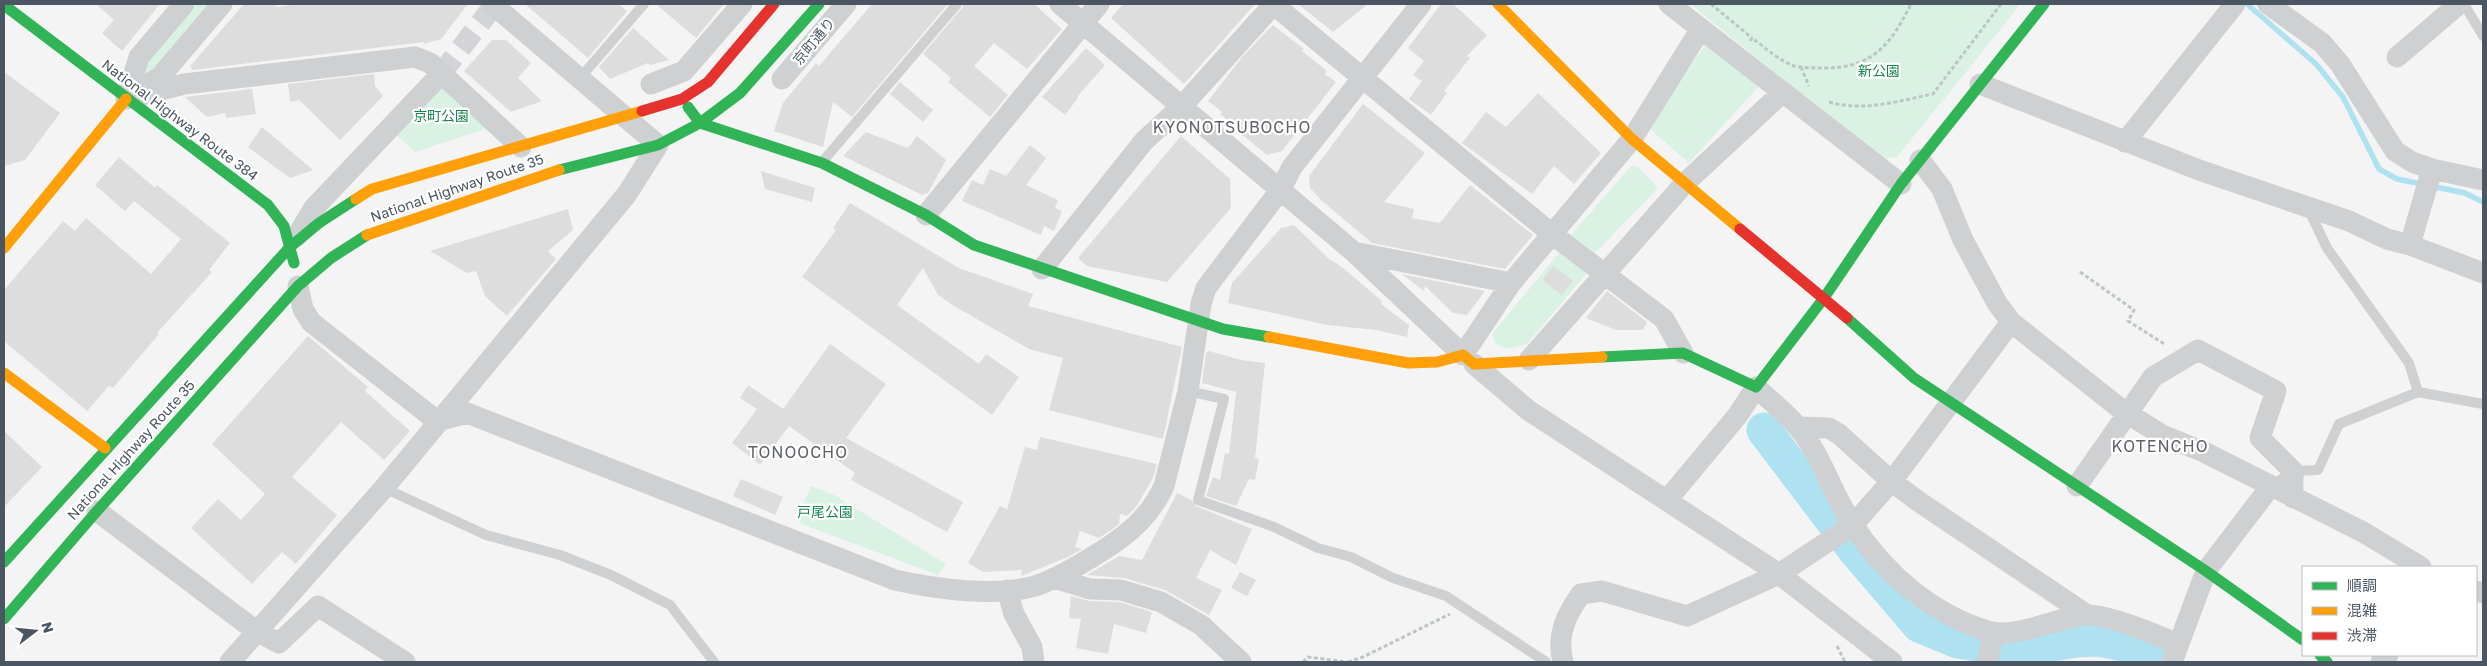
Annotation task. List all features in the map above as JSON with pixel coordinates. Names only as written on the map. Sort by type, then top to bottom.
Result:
[{"type":"main road","name":"National Highway Route 35","points":[[4,562],[105,448],[290,247],[329,215],[372,189],[682,99],[708,82],[774,4]]},
{"type":"main road","name":"National Highway Route 35","points":[[4,619],[96,511],[298,286],[331,258],[373,231],[550,172],[658,145],[700,123],[740,93],[819,4]]},
{"type":"main road","points":[[1498,4],[1632,138],[1824,298],[1914,378],[2206,571],[2302,639]]},
{"type":"main road","points":[[682,99],[700,123],[822,163],[926,215],[974,245],[1223,329],[1408,364],[1468,359],[1529,360],[1683,353],[1756,387],[1824,298],[1901,184],[2044,4]]},
{"type":"main road","name":"National Highway Route 384","points":[[15,8],[126,99],[268,205],[284,226],[298,286]]},
{"type":"main road","points":[[4,248],[126,99]]},
{"type":"main road","points":[[4,373],[105,448]]},
{"type":"street","points":[[126,99],[139,57],[184,4]]},
{"type":"street","points":[[126,99],[160,77],[222,4]]},
{"type":"street","points":[[230,662],[384,488],[627,194],[658,145],[492,4]]},
{"type":"street","points":[[651,84],[684,71],[742,4]]},
{"type":"street","name":"京町通り","points":[[782,79],[846,4]]},
{"type":"street","points":[[1060,4],[1354,252],[1468,359],[1528,410],[1779,574],[1892,662]]},
{"type":"street","points":[[926,215],[1099,4]]},
{"type":"street","points":[[1042,269],[1144,141],[1182,106],[1273,4],[1552,234],[1664,319],[1683,353]]},
{"type":"street","points":[[438,421],[467,413],[896,580],[933,589],[1008,590],[1038,585],[1054,578],[1118,540],[1146,517],[1158,501],[1164,486],[1188,390],[1206,288],[1281,189],[1292,167],[1420,4]]},
{"type":"street","points":[[1669,4],[1782,93],[1809,104],[1901,184]]},
{"type":"street","points":[[2125,142],[2234,4]]},
{"type":"street","points":[[2268,4],[2322,43],[2340,64],[2395,151],[2412,162],[2432,169],[2483,180]]},
{"type":"street","points":[[2397,57],[2459,4]]},
{"type":"street","points":[[1468,359],[1511,283],[1632,138],[1700,30]]},
{"type":"street","points":[[126,99],[184,84],[415,57],[430,63],[521,147]]},
{"type":"street","points":[[290,247],[313,209],[441,74]]},
{"type":"street","points":[[1980,84],[2125,142],[2349,221],[2387,239],[2410,245],[2483,273]]},
{"type":"street","points":[[1529,360],[1685,183],[1782,93]]},
{"type":"street","points":[[1920,160],[1942,189],[1963,240],[1997,303],[2011,322],[2128,414],[2162,435],[2204,452],[2270,487],[2363,532],[2420,566]]},
{"type":"street","points":[[2410,245],[2432,169]]},
{"type":"street","points":[[1354,252],[1511,283]]},
{"type":"street","points":[[298,286],[303,309],[311,322],[438,421]]},
{"type":"street","points":[[1563,662],[1560,641],[1564,619],[1581,594],[1602,591],[1687,616],[1779,574],[1853,525],[1891,481],[2011,322]]},
{"type":"street","points":[[2077,486],[2153,377],[2198,350],[2276,391],[2260,438],[2293,471],[2293,498]]},
{"type":"street","points":[[1667,500],[1738,415],[1756,387],[1798,427],[1824,469],[1853,525],[1889,569],[1924,602],[1953,617],[1994,633],[2018,631],[2087,615]]},
{"type":"street","points":[[1798,427],[1829,428],[1840,434],[1891,481],[1961,532],[2087,615],[2143,629],[2175,653],[2206,571],[2270,487]]},
{"type":"street","points":[[96,511],[256,631],[279,642],[318,606],[405,662]]},
{"type":"street","points":[[1054,578],[1090,589],[1121,590],[1161,602],[1201,625],[1241,662]]},
{"type":"street","points":[[1008,590],[1014,614],[1032,647],[1034,662]]},
{"type":"street","points":[[1987,662],[1994,633]]},
{"type":"lane","points":[[580,78],[644,4]]},
{"type":"lane","points":[[822,163],[957,4]]},
{"type":"lane","points":[[2464,4],[2483,36]]},
{"type":"lane","points":[[2308,207],[2327,248],[2410,363],[2418,392]]},
{"type":"lane","points":[[1188,390],[1224,399],[1198,500],[1274,528],[1318,548],[1351,557],[1394,578],[1446,596],[1546,662]]},
{"type":"lane","points":[[2270,487],[2293,471],[2318,470],[2339,424],[2418,392],[2483,404]]},
{"type":"lane","points":[[384,488],[486,534],[560,555],[611,575],[670,606],[714,662]]},
{"type":"path","points":[[1711,4],[1752,38],[1793,66],[1838,68],[1864,62],[1882,50],[1911,4]]},
{"type":"path","points":[[1800,66],[1809,104],[1868,107],[1932,94],[2001,4]]},
{"type":"path","points":[[1737,58],[1752,38]]},
{"type":"path","points":[[2080,272],[2134,310],[2128,321],[2186,358]]},
{"type":"path","points":[[1303,662],[1308,657],[1348,662],[1363,657],[1455,612]]},
{"type":"green space","points":[[196,4],[215,4],[148,75],[145,73],[145,66]]},
{"type":"green space","name":"新公園","points":[[1690,4],[2020,5],[1897,157],[1882,159]]},
{"type":"green space","points":[[1705,45],[1759,86],[1689,163],[1648,127]]},
{"type":"green space","name":"京町公園","points":[[446,85],[494,126],[415,152],[392,131],[429,91]]},
{"type":"green space","points":[[1631,166],[1638,167],[1658,188],[1595,253],[1571,235]]},
{"type":"green space","points":[[1559,253],[1587,273],[1527,344],[1507,349],[1496,344],[1492,335],[1496,329]]},
{"type":"green space","name":"戸尾公園","points":[[811,486],[834,495],[946,564],[938,575],[804,525],[796,520]]},
{"type":"building","points":[[96,4],[160,4],[122,51],[102,33],[114,20]]},
{"type":"building","points":[[244,4],[275,4],[276,7],[300,4],[468,4],[441,39],[424,44],[424,42],[193,70],[190,66]]},
{"type":"building","points":[[525,4],[618,4],[627,11],[588,58]]},
{"type":"building","points":[[656,4],[724,4],[696,38]]},
{"type":"building","points":[[872,4],[948,4],[852,117],[833,102],[823,147],[774,131],[783,103],[816,63],[819,66]]},
{"type":"building","points":[[964,4],[1034,4],[1062,29],[1027,69],[994,43],[974,66],[1008,95],[990,117],[948,82],[951,78],[923,54]]},
{"type":"building","points":[[1123,4],[1255,4],[1184,84],[1111,18]]},
{"type":"building","points":[[1298,4],[1368,4],[1333,32]]},
{"type":"building","points":[[1441,4],[1453,4],[1487,35],[1467,56],[1470,58],[1444,91],[1447,93],[1431,115],[1409,99],[1422,81],[1413,75],[1424,61],[1408,48]]},
{"type":"building","points":[[1273,25],[1304,49],[1302,51],[1327,71],[1325,74],[1336,82],[1282,151],[1267,155],[1233,127],[1235,126],[1220,114],[1222,112],[1208,101],[1243,56]]},
{"type":"building","points":[[633,28],[669,60],[650,65],[648,63],[610,79],[599,67]]},
{"type":"building","points":[[492,40],[506,40],[531,63],[518,78],[542,101],[511,112],[464,71]]},
{"type":"building","points":[[1086,48],[1105,65],[1077,97],[1065,115],[1042,97]]},
{"type":"building","points":[[4,72],[60,113],[25,160],[4,166]]},
{"type":"building","points":[[374,74],[375,86],[383,96],[340,140],[299,100],[290,102],[288,84]]},
{"type":"building","points":[[900,82],[933,110],[923,122],[890,94]]},
{"type":"building","points":[[252,89],[256,114],[226,118],[225,113],[207,117],[185,97]]},
{"type":"building","points":[[1538,93],[1601,153],[1574,184],[1554,166],[1532,194],[1462,143],[1486,112],[1506,127]]},
{"type":"building","points":[[1363,104],[1425,153],[1384,202],[1414,209],[1412,218],[1440,223],[1470,185],[1533,235],[1505,269],[1372,243],[1321,200],[1310,188],[1309,176]]},
{"type":"building","points":[[262,127],[313,170],[290,178],[248,147]]},
{"type":"building","points":[[866,132],[908,148],[917,136],[946,160],[928,193],[922,195],[843,156]]},
{"type":"building","points":[[1181,136],[1230,179],[1231,208],[1167,282],[1087,266],[1078,258]]},
{"type":"building","points":[[1030,145],[1046,158],[1026,185],[1058,200],[1055,208],[1062,211],[1054,231],[1044,226],[1041,235],[962,201],[972,180],[983,185],[990,169],[1006,176]]},
{"type":"building","points":[[119,157],[155,188],[157,185],[230,243],[209,270],[212,272],[157,333],[159,334],[113,388],[109,386],[87,411],[4,341],[4,290],[63,221],[75,231],[86,218],[151,274],[181,239],[134,201],[125,211],[95,185]]},
{"type":"building","points":[[761,171],[815,188],[812,202],[765,189]]},
{"type":"building","points":[[850,203],[959,268],[1033,294],[1028,306],[1182,347],[1163,439],[1049,410],[1063,358],[1029,349],[954,306],[938,295],[923,268],[897,305],[979,364],[986,354],[1019,377],[992,415],[802,277],[836,230],[833,228]]},
{"type":"building","points":[[568,209],[573,230],[548,251],[556,259],[507,316],[485,296],[476,271],[467,273],[430,251]]},
{"type":"building","points":[[1294,225],[1328,258],[1343,268],[1382,301],[1381,304],[1409,325],[1407,337],[1376,330],[1327,325],[1228,303],[1232,283],[1281,228]]},
{"type":"building","points":[[1553,266],[1573,281],[1562,295],[1542,280]]},
{"type":"building","points":[[1402,274],[1485,291],[1467,315],[1453,313],[1425,286],[1424,291]]},
{"type":"building","points":[[1607,291],[1647,322],[1643,330],[1616,330],[1586,318]]},
{"type":"building","points":[[308,336],[368,387],[365,391],[410,431],[384,460],[341,422],[292,477],[337,515],[296,564],[282,552],[252,584],[191,528],[218,499],[241,520],[265,494],[212,444]]},
{"type":"building","points":[[830,344],[886,384],[846,438],[963,502],[947,532],[851,480],[855,473],[789,426],[760,465],[732,443],[757,409],[740,398],[748,385],[783,409]]},
{"type":"building","points":[[1209,351],[1241,360],[1265,363],[1255,458],[1259,459],[1255,480],[1249,479],[1236,506],[1206,496],[1213,477],[1220,480],[1225,453],[1229,454],[1236,392],[1202,383],[1206,353]]},
{"type":"building","points":[[4,431],[42,467],[4,507]]},
{"type":"building","points":[[1040,437],[1157,464],[1153,478],[1136,507],[1127,516],[1120,514],[1119,524],[1114,528],[1099,538],[1080,531],[1075,547],[1082,549],[1068,557],[1021,576],[1022,570],[983,572],[968,563],[1000,506],[1007,509],[1025,447],[1037,450]]},
{"type":"building","points":[[741,479],[783,497],[775,515],[733,496]]},
{"type":"building","points":[[1177,493],[1191,500],[1196,506],[1252,529],[1236,565],[1210,550],[1196,578],[1222,590],[1209,615],[1165,590],[1124,578],[1087,575],[1119,556],[1142,560]]},
{"type":"building","points":[[1240,572],[1256,580],[1247,596],[1231,588]]},
{"type":"building","points":[[1071,596],[1089,601],[1119,602],[1152,612],[1146,633],[1114,624],[1108,654],[1076,648],[1081,619],[1069,618]]},
{"type":"waterway","points":[[2247,4],[2316,64],[2343,97],[2379,169],[2397,179],[2465,193],[2483,202]]},
{"type":"waterway","points":[[1764,430],[1855,550],[1919,625],[1958,641],[2015,650],[2076,640],[2098,639],[2140,647],[2166,662]]},
{"type":"tunnel","points":[[441,74],[495,4]]},
{"type":"traffic: fast","points":[[559,170],[658,145],[700,123],[740,93],[819,4]]},
{"type":"traffic: fast","points":[[1602,357],[1683,353],[1756,387],[1824,298],[1901,184],[2044,4]]},
{"type":"traffic: fast","points":[[4,5],[268,205],[284,226],[294,263]]},
{"type":"traffic: fast","points":[[688,107],[700,123],[822,163],[926,215],[974,245],[1223,329],[1269,337]]},
{"type":"traffic: fast","points":[[4,562],[290,247],[319,223],[356,199]]},
{"type":"traffic: fast","points":[[4,619],[97,511],[298,286],[331,258],[367,235]]},
{"type":"traffic: fast","points":[[1847,318],[1914,378],[2206,571],[2302,639]]},
{"type":"traffic: fast","points":[[2321,656],[2327,662]]},
{"type":"traffic: slow","points":[[1498,4],[1632,139],[1740,229]]},
{"type":"traffic: slow","points":[[4,248],[126,99]]},
{"type":"traffic: slow","points":[[356,199],[372,189],[642,111]]},
{"type":"traffic: slow","points":[[367,235],[559,170]]},
{"type":"traffic: slow","points":[[1269,337],[1408,363],[1437,362],[1463,355],[1474,364],[1602,357]]},
{"type":"traffic: slow","points":[[4,373],[105,448]]},
{"type":"traffic: jam","points":[[642,111],[682,99],[708,82],[774,4]]},
{"type":"traffic: jam","points":[[1740,229],[1847,318]]},
{"type":"district","name":"KYONOTSUBOCHO","points":[[1232,127]]},
{"type":"district","name":"KOTENCHO","points":[[2160,446]]},
{"type":"district","name":"TONOOCHO","points":[[798,452]]}]
